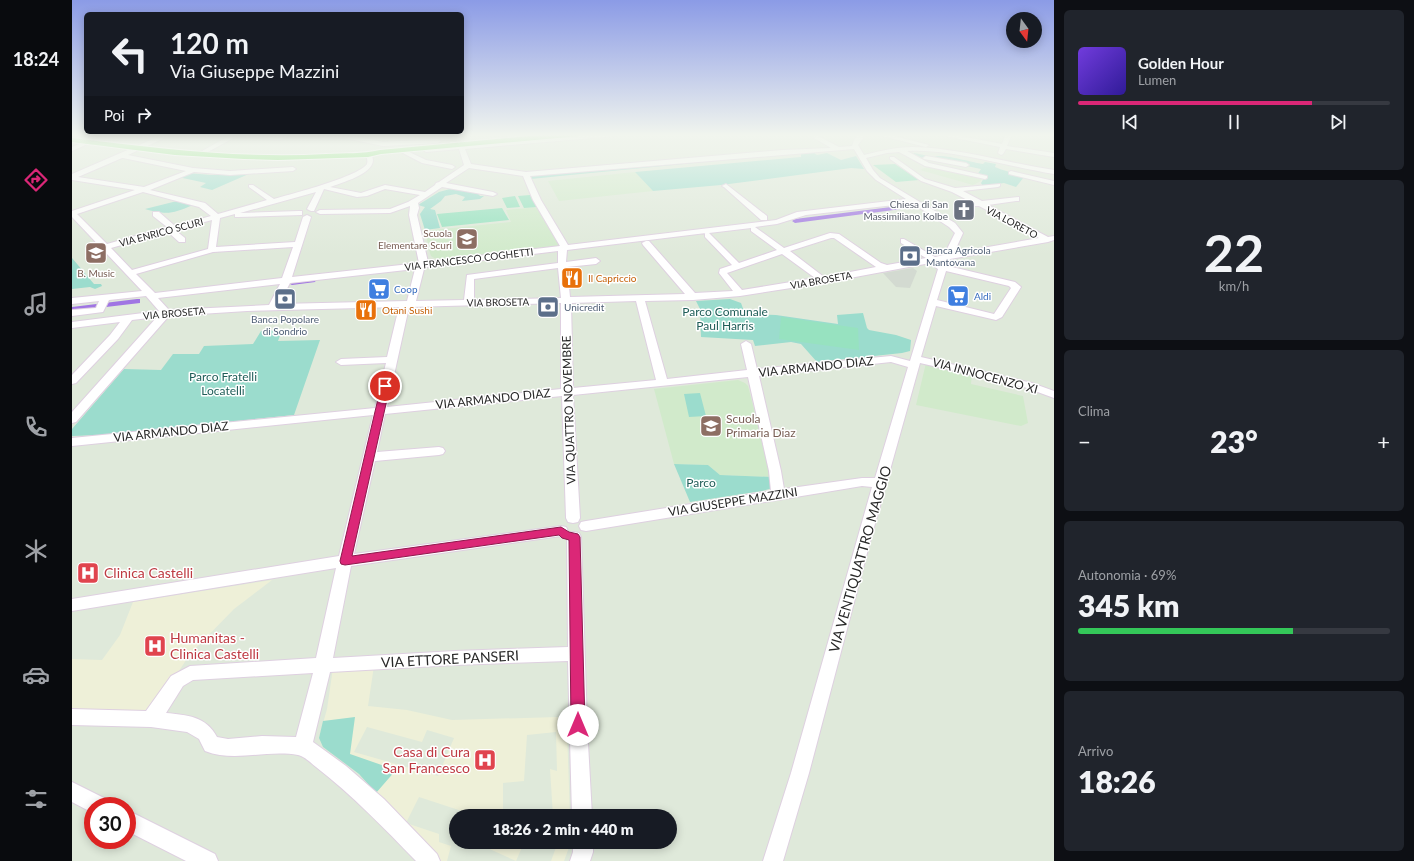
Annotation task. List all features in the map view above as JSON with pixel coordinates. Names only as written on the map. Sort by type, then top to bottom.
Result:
[{"type":"street","points":[[72,418],[166,313],[151,294],[73,215],[182,174]]},
{"type":"street","points":[[216,216],[322,188],[353,174]]},
{"type":"street","points":[[72,178],[143,189],[167,197],[202,205],[216,216],[306,213],[314,216],[320,212],[390,211],[411,208],[425,194],[454,174]]},
{"type":"street","points":[[512,174],[527,177],[563,174]]},
{"type":"street","points":[[872,174],[957,230],[959,233],[955,245]]},
{"type":"street","name":"VIA LORETO","points":[[915,174],[923,180],[955,190],[978,204],[1052,241]]},
{"type":"street","points":[[971,174],[985,177]]},
{"type":"street","points":[[1015,174],[1054,186]]},
{"type":"street","points":[[527,177],[539,203],[563,245]]},
{"type":"street","points":[[438,184],[493,194]]},
{"type":"street","points":[[955,190],[998,185]]},
{"type":"street","points":[[251,186],[273,201]]},
{"type":"street","points":[[726,186],[764,218]]},
{"type":"street","points":[[322,188],[360,195],[379,187],[425,194]]},
{"type":"street","points":[[273,307],[286,281],[299,244],[306,213],[322,188]]},
{"type":"street","name":"VIA LORETO","points":[[978,204],[1016,199]]},
{"type":"street","name":"VIA FRANCESCO COGHETTI","points":[[563,245],[770,223],[783,218],[805,213],[911,201]]},
{"type":"street","points":[[303,746],[323,666],[345,561],[391,360],[420,268],[424,265],[411,208]]},
{"type":"street","points":[[156,214],[182,240]]},
{"type":"street","points":[[212,250],[216,216]]},
{"type":"street","name":"VIA ENRICO SCURI","points":[[106,247],[216,216]]},
{"type":"street","name":"VIA FRANCESCO COGHETTI","points":[[103,303],[151,294],[286,281],[424,265],[764,218],[783,218]]},
{"type":"street","points":[[754,229],[822,280]]},
{"type":"street","points":[[708,235],[737,265]]},
{"type":"street","points":[[740,293],[723,272],[737,265],[830,235],[836,236],[878,265],[886,268]]},
{"type":"street","points":[[904,241],[934,260]]},
{"type":"street","name":"VIA BROSETA","points":[[922,262],[944,263],[975,252],[1052,241]]},
{"type":"street","points":[[646,243],[693,297]]},
{"type":"street","points":[[131,273],[212,250],[299,244]]},
{"type":"street","name":"VIA QUATTRO NOVEMBRE","points":[[563,245],[562,265],[566,301],[567,391],[573,518],[563,522],[560,526],[574,531]]},
{"type":"street","name":"VIA BROSETA","points":[[955,245],[961,249],[975,252]]},
{"type":"street","name":"VIA VENTIQUATTRO MAGGIO","points":[[773,861],[800,773],[932,302],[944,263],[955,245]]},
{"type":"street","name":"VIA BROSETA","points":[[72,325],[166,313],[273,307],[693,297],[740,293],[934,260],[944,263]]},
{"type":"street","points":[[469,303],[470,277],[596,261]]},
{"type":"street","points":[[932,302],[996,317],[1016,287],[1012,284],[944,263]]},
{"type":"street","points":[[640,299],[662,382]]},
{"type":"street","points":[[72,301],[103,303],[100,310],[72,313]]},
{"type":"street","points":[[72,381],[114,337],[129,318]]},
{"type":"street","points":[[746,344],[775,471],[778,494]]},
{"type":"street","name":"VIA ARMANDO DIAZ","points":[[72,442],[891,359],[915,362]]},
{"type":"street","points":[[341,362],[391,360]]},
{"type":"street","name":"VIA INNOCENZO XI","points":[[915,362],[1028,385],[1054,396]]},
{"type":"street","points":[[369,457],[439,451]]},
{"type":"street","points":[[775,471],[797,491]]},
{"type":"street","name":"VIA GIUSEPPE MAZZINI","points":[[72,605],[345,561],[574,531],[797,491],[862,482],[881,483]]},
{"type":"street","points":[[574,531],[578,725],[582,809]]},
{"type":"street","name":"VIA ETTORE PANSERI","points":[[151,719],[177,680],[190,673],[455,658],[577,654]]},
{"type":"street","points":[[72,717],[151,719],[190,724],[205,732],[211,745],[228,748],[262,745],[303,746],[340,773],[377,806],[430,861]]},
{"type":"street","points":[[72,792],[84,798]]},
{"type":"street","points":[[136,825],[208,861]]},
{"type":"street","points":[[580,861],[583,849]]},
{"type":"shaded area","points":[[614,174],[637,174],[653,191],[559,201],[548,181]]},
{"type":"shaded area","points":[[935,174],[965,174],[982,178],[981,181],[973,185]]},
{"type":"shaded area","points":[[539,207],[561,244],[559,246],[444,259],[434,258],[431,256],[429,250],[434,248],[432,243],[428,243],[424,231],[511,222],[506,210]]},
{"type":"shaded area","points":[[913,268],[917,271],[910,288],[896,287],[883,273]]},
{"type":"shaded area","points":[[926,363],[972,373],[971,384],[1023,396],[1028,423],[1021,426],[916,405]]},
{"type":"shaded area","name":"Scuola Primaria Diaz","points":[[738,380],[748,386],[772,477],[720,475],[708,465],[674,464],[654,389]]},
{"type":"shaded area","name":"Humanitas - Clinica Castelli","points":[[272,580],[234,609],[190,654],[151,714],[72,711],[72,659],[102,660],[120,635],[133,602]]},
{"type":"shaded area","name":"Casa di Cura San Francesco","points":[[374,666],[368,706],[407,710],[452,720],[558,717],[558,729],[567,730],[570,809],[553,809],[550,769],[557,771],[556,732],[527,735],[524,781],[503,783],[503,809],[456,809],[419,797],[406,823],[439,834],[439,842],[449,845],[450,849],[447,861],[440,861],[401,821],[359,774],[323,747],[319,738],[327,709],[333,668]],"holes":[[[367,727],[422,742],[427,730],[454,738],[438,776],[354,752]]]},
{"type":"shaded area","points":[[489,849],[521,849],[516,861]]},
{"type":"shaded area","points":[[555,849],[568,849],[564,861],[551,861]]},
{"type":"green space","points":[[185,174],[248,174],[212,190],[200,187],[206,183],[178,177]]},
{"type":"green space","points":[[580,174],[531,179],[530,177],[533,175]]},
{"type":"green space","points":[[637,174],[804,174],[721,185],[653,191]]},
{"type":"green space","points":[[885,174],[910,174],[919,180],[896,182]]},
{"type":"green space","points":[[1016,174],[1024,177],[1016,187],[1004,183],[983,186],[981,183],[984,178],[977,175]]},
{"type":"green space","points":[[450,189],[470,191],[477,193],[480,196],[484,196],[480,199],[462,201],[465,197],[456,194],[445,196],[430,209],[435,210],[440,228],[425,230],[420,214],[425,207],[418,205],[439,192]]},
{"type":"green space","points":[[530,195],[537,207],[524,208],[518,196]]},
{"type":"green space","points":[[515,196],[520,207],[507,208],[502,198]]},
{"type":"green space","points":[[177,201],[193,205],[169,213],[145,209]]},
{"type":"green space","points":[[502,208],[509,220],[442,227],[437,214]]},
{"type":"green space","points":[[72,258],[94,284],[101,284],[102,286],[95,289],[90,287],[72,289]]},
{"type":"green space","name":"Parco Comunale Paul Harris","points":[[730,299],[741,303],[745,314],[776,315],[838,324],[837,315],[863,313],[867,328],[869,330],[896,335],[911,340],[910,351],[817,362],[801,344],[791,342],[755,346],[753,340],[701,337],[700,309],[696,301]]},
{"type":"green space","points":[[781,317],[858,328],[859,350],[779,339]]},
{"type":"green space","name":"Parco Fratelli Locatelli","points":[[282,330],[278,341],[320,340],[294,415],[100,435],[72,436],[72,429],[124,369],[161,370],[173,354],[199,354],[204,346],[253,344],[261,331]]},
{"type":"green space","points":[[700,393],[706,416],[689,417],[684,394]]},
{"type":"green space","name":"Parco","points":[[674,464],[708,465],[720,475],[772,477],[773,488],[690,502]]},
{"type":"green space","points":[[355,717],[350,754],[396,770],[376,793],[359,774],[323,747],[319,738],[323,721]]},
{"type":"waterway","points":[[795,221],[907,207]]},
{"type":"waterway","points":[[292,283],[312,280]]},
{"type":"waterway","points":[[72,309],[137,301]]},
{"type":"place","name":"Chiesa di San Massimiliano Kolbe","points":[[964,210]]},
{"type":"place","name":"Scuola Elementare Scuri","points":[[467,239]]},
{"type":"place","name":"B. Music","points":[[96,253]]},
{"type":"place","name":"Banca Agricola Mantovana","points":[[910,256]]},
{"type":"place","name":"Il Capriccio","points":[[572,278]]},
{"type":"place","name":"Coop","points":[[379,289]]},
{"type":"place","name":"Aldi","points":[[958,296]]},
{"type":"place","name":"Banca Popolare di Sondrio","points":[[285,299]]},
{"type":"place","name":"Unicredit","points":[[548,307]]},
{"type":"place","name":"Otani Sushi","points":[[366,310]]},
{"type":"place","name":"Scuola Primaria Diaz","points":[[711,426]]},
{"type":"place","name":"Clinica Castelli","points":[[88,573]]},
{"type":"place","name":"Humanitas - Clinica Castelli","points":[[155,646]]},
{"type":"place","name":"Casa di Cura San Francesco","points":[[485,760]]},
{"type":"route","points":[[385,386],[345,561],[561,531],[566,536],[574,537],[578,725]]}]
